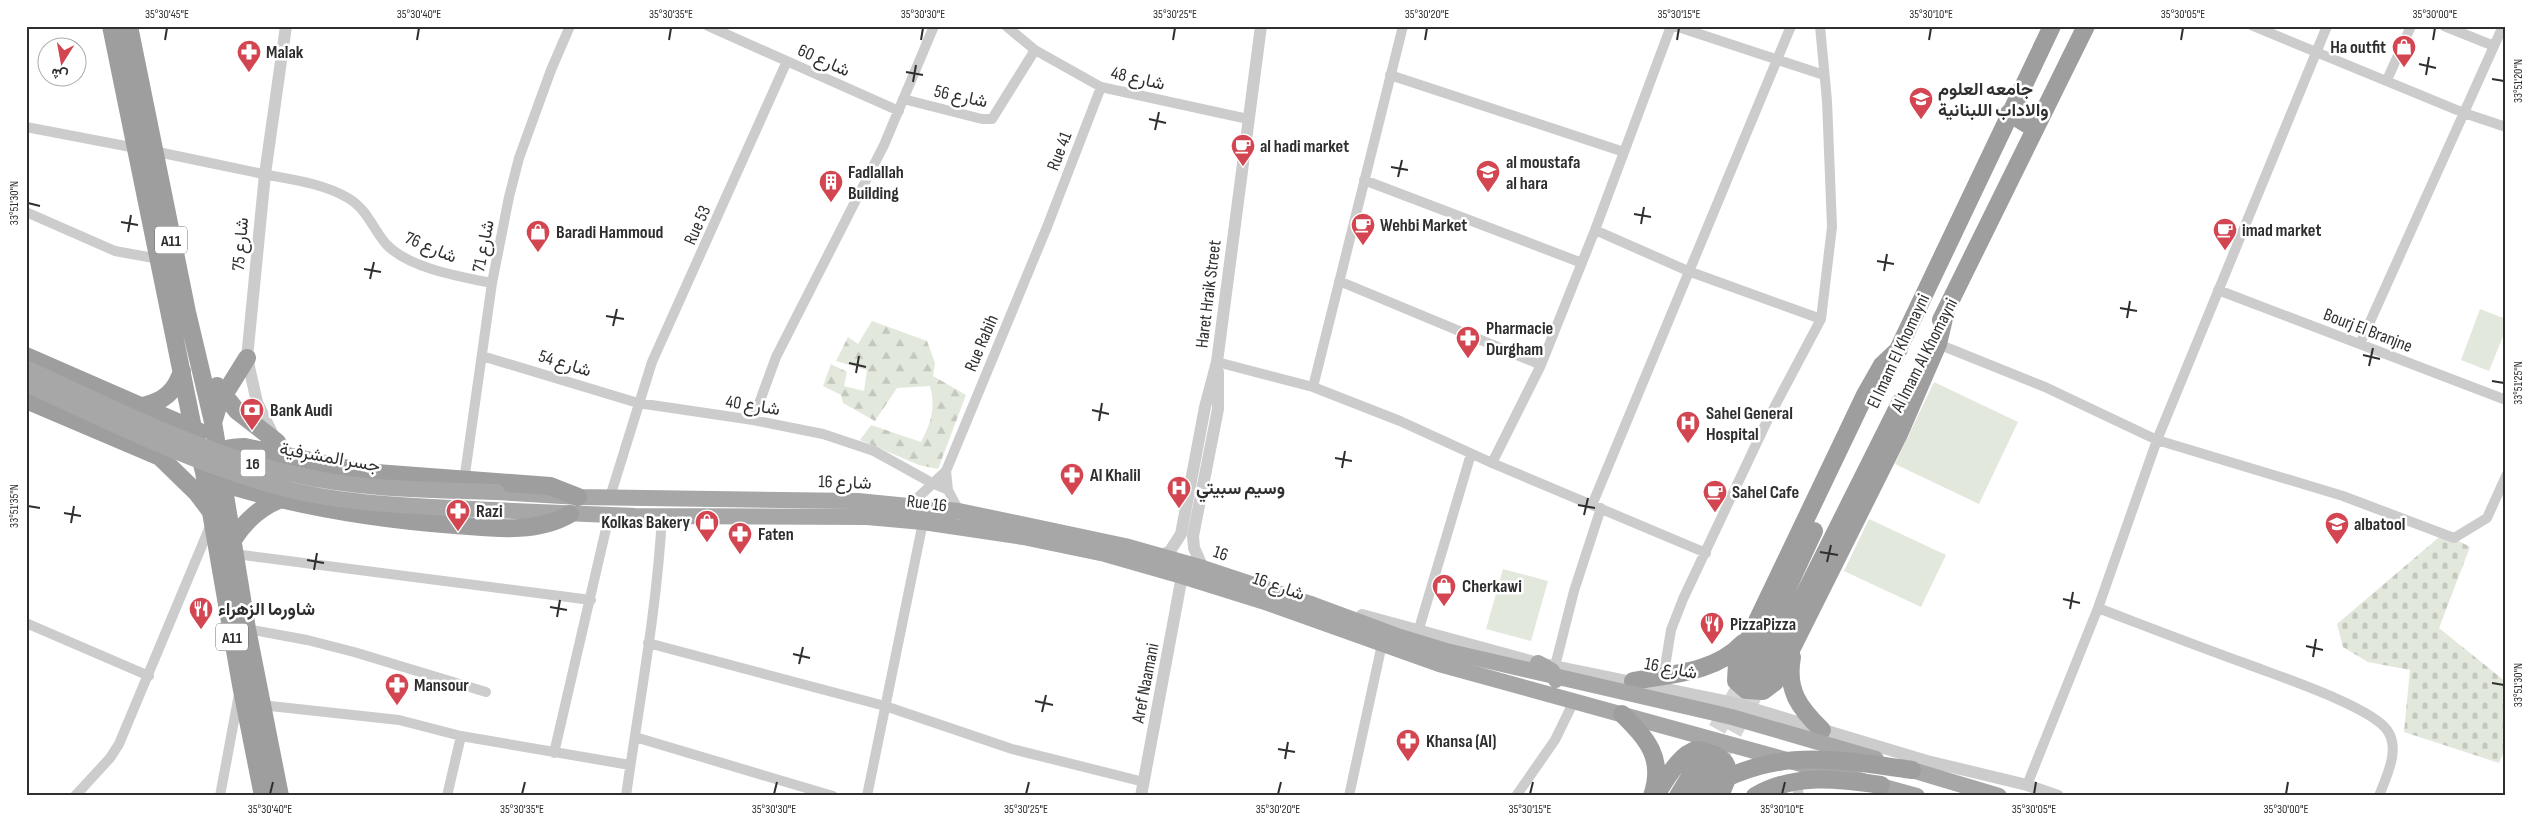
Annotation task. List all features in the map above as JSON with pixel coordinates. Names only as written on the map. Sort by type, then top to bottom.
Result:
[{"type":"highway","name":"A11","points":[[111,26],[199,362],[211,441],[224,484],[247,629],[280,796]]},
{"type":"highway","name":"A11","points":[[129,26],[159,259],[193,428],[211,441]]},
{"type":"highway","name":"El Imam El Khomayni","points":[[1753,680],[1899,349],[2009,113],[2052,26]]},
{"type":"highway","name":"Al Imam Al Khomayni","points":[[1753,680],[1946,310],[2086,26]]},
{"type":"highway","points":[[2009,113],[2035,129]]},
{"type":"highway","points":[[1899,349],[1882,365],[1865,395],[1737,664],[1735,672],[1739,685],[1750,691],[1763,691],[1771,686],[1795,644],[1895,442],[1938,344],[1946,310]]},
{"type":"highway","points":[[26,356],[193,428]]},
{"type":"highway","points":[[247,358],[214,412],[205,475],[224,484],[279,500],[320,509],[396,521],[494,528],[541,526],[556,522],[570,514]]},
{"type":"highway","points":[[199,362],[224,395],[250,422],[276,442]]},
{"type":"highway","points":[[143,406],[157,403],[168,395],[178,384],[182,371]]},
{"type":"highway","points":[[77,422],[91,410],[94,392],[90,384]]},
{"type":"highway","points":[[26,400],[160,457],[173,460],[187,458],[211,441]]},
{"type":"highway","points":[[211,441],[232,447],[245,447],[288,458],[363,472],[550,486],[578,497]]},
{"type":"highway","points":[[160,457],[192,487],[211,517]]},
{"type":"highway","name":"A11","points":[[205,475],[241,685],[263,796]]},
{"type":"highway","points":[[234,547],[248,520],[268,505],[279,500]]},
{"type":"highway","points":[[1633,681],[1662,682],[1721,661],[1734,652],[1752,631]]},
{"type":"highway","points":[[1795,644],[1791,666],[1792,690],[1798,705],[1822,730]]},
{"type":"highway","points":[[1622,714],[1644,739],[1655,757],[1657,777],[1654,796]]},
{"type":"highway","points":[[1654,796],[1682,760],[1696,750],[1722,758],[1728,764],[1729,772],[1719,796]]},
{"type":"highway","points":[[1696,796],[1724,778],[1743,771],[1806,758],[1840,759],[1912,770]]},
{"type":"highway","points":[[1678,796],[1706,765],[1696,796]]},
{"type":"highway","points":[[1755,796],[1786,783],[1797,789],[1826,780],[1881,785]]},
{"type":"main road","name":"جسر المشرفية","points":[[26,368],[205,448],[298,476],[402,489],[497,492]]},
{"type":"main road","name":"Rue 16","points":[[26,384],[208,465],[276,486],[370,503],[609,516],[867,517],[923,522],[1032,539],[1184,569]]},
{"type":"main road","name":"شارع 16","points":[[497,492],[578,497],[858,501],[959,511],[1093,538],[1162,555],[1184,569],[1262,601],[1438,664],[1918,796]]},
{"type":"main road","name":"16","points":[[1184,569],[1203,568],[1311,604]]},
{"type":"main road","name":"شارع 16","points":[[1311,604],[1400,637],[1446,651],[1732,717],[2000,796]]},
{"type":"main road","points":[[1536,692],[1554,686],[1556,679],[1552,670],[1538,662]]},
{"type":"street","name":"شارع 75","points":[[286,26],[265,174],[247,358],[257,402],[276,442],[288,458]]},
{"type":"street","name":"شارع 71","points":[[464,481],[492,283],[519,158],[551,70],[570,26]]},
{"type":"street","name":"شارع 60","points":[[708,26],[899,111]]},
{"type":"street","points":[[730,37],[734,26]]},
{"type":"street","points":[[753,420],[776,357],[884,145],[934,26]]},
{"type":"street","name":"شارع 48","points":[[1006,26],[1035,50],[1101,87],[1248,119]]},
{"type":"street","name":"Haret Hraik Street","points":[[1199,471],[1218,409],[1217,362],[1261,26]]},
{"type":"street","points":[[1313,387],[1403,26]]},
{"type":"street","points":[[1492,463],[1541,365],[1595,230],[1671,26]]},
{"type":"street","points":[[1676,26],[1824,75]]},
{"type":"street","points":[[1555,666],[1596,507],[1688,271],[1791,26]]},
{"type":"street","points":[[1662,682],[1671,630],[1768,419],[1822,318],[1832,227],[1820,26]]},
{"type":"street","points":[[2253,26],[2464,113],[2506,127]]},
{"type":"street","points":[[2026,785],[2098,608],[2157,440],[2327,26]]},
{"type":"street","points":[[2387,80],[2411,26]]},
{"type":"street","points":[[2444,26],[2494,46]]},
{"type":"street","points":[[2360,344],[2503,26]]},
{"type":"street","name":"شارع 56","points":[[902,99],[992,120],[1035,50]]},
{"type":"street","name":"Rue 53","points":[[638,403],[652,362],[787,61]]},
{"type":"street","points":[[1390,75],[1624,152]]},
{"type":"street","name":"Rue 41","points":[[1047,227],[1101,87]]},
{"type":"street","name":"شارع 76","points":[[26,127],[265,174],[335,192],[348,198],[364,211],[388,246],[401,255],[451,275],[492,283]]},
{"type":"street","points":[[1364,180],[1582,263]]},
{"type":"street","points":[[26,212],[115,251],[159,259]]},
{"type":"street","name":"Rue Rabih","points":[[909,506],[946,471],[1047,227]]},
{"type":"street","points":[[1595,230],[1688,271],[1822,318]]},
{"type":"street","points":[[1339,281],[1541,365]]},
{"type":"street","name":"Bourj El Branjne","points":[[2218,290],[2506,400]]},
{"type":"street","points":[[1938,344],[2045,388],[2157,440],[2343,496],[2454,538],[2487,518],[2506,476]]},
{"type":"street","name":"شارع 54","points":[[482,356],[638,403]]},
{"type":"street","points":[[1217,362],[1313,387],[1408,425],[1471,454],[1706,553]]},
{"type":"street","points":[[610,497],[638,403]]},
{"type":"street","name":"شارع 40","points":[[638,403],[753,420],[823,434],[874,451],[948,490]]},
{"type":"street","points":[[1418,632],[1471,454]]},
{"type":"street","name":"Rue Rabih","points":[[946,471],[948,490],[959,511]]},
{"type":"street","points":[[1162,555],[1170,551],[1181,534],[1199,471]]},
{"type":"street","points":[[1199,471],[1193,536],[1196,553],[1203,568]]},
{"type":"street","points":[[554,753],[609,516]]},
{"type":"street","points":[[626,796],[648,643],[660,549],[662,516]]},
{"type":"street","points":[[75,796],[114,751],[149,676],[211,517]]},
{"type":"street","points":[[867,796],[923,522]]},
{"type":"street","points":[[234,547],[591,600]]},
{"type":"street","name":"Aref Naamani","points":[[1141,796],[1184,569]]},
{"type":"street","name":"شارع 16","points":[[1273,591],[1418,632],[1555,666],[1633,681]]},
{"type":"street","points":[[2098,608],[2309,688],[2367,714],[2387,731],[2392,741],[2390,767],[2380,796]]},
{"type":"street","points":[[26,623],[149,676]]},
{"type":"street","points":[[247,629],[354,652],[486,692]]},
{"type":"street","points":[[648,643],[885,706],[1012,749],[1144,782]]},
{"type":"street","points":[[1349,796],[1382,644]]},
{"type":"street","name":"شارع 16","points":[[1662,682],[1822,730],[1927,760],[2026,785],[2058,796]]},
{"type":"street","points":[[220,796],[241,685]]},
{"type":"street","points":[[1516,796],[1555,740],[1574,701]]},
{"type":"street","points":[[261,705],[399,720],[461,736],[630,765]]},
{"type":"street","points":[[447,796],[461,736]]},
{"type":"street","points":[[635,737],[833,796]]},
{"type":"green space","points":[[2480,309],[2506,319],[2506,329],[2489,371],[2461,360]]},
{"type":"green space","points":[[872,321],[927,341],[935,363],[933,376],[966,395],[938,469],[919,465],[860,440],[871,425],[921,442],[931,415],[933,401],[930,386],[897,388],[875,421],[843,403],[841,395],[823,386],[831,364],[847,372],[844,386],[864,391],[867,370],[836,361],[848,337],[858,344]]},
{"type":"green space","points":[[1934,382],[2018,422],[1979,504],[1895,464]]},
{"type":"green space","points":[[1869,519],[1946,555],[1921,607],[1844,571]]},
{"type":"green space","points":[[2444,533],[2470,547],[2439,628],[2506,682],[2506,748],[2499,763],[2404,732],[2410,670],[2368,662],[2343,647],[2337,624]]},
{"type":"green space","points":[[1503,569],[1548,581],[1531,641],[1486,629]]},
{"type":"tunnel","points":[[1704,753],[1746,677]]},
{"type":"tunnel","points":[[1720,756],[1760,683]]},
{"type":"place","name":"Ha outfit","points":[[2404,68]]},
{"type":"place","name":"Malak","points":[[249,73]]},
{"type":"place","name":"جامعه العلوم والاداب اللبنانية","points":[[1921,120]]},
{"type":"place","name":"al hadi market","points":[[1243,167]]},
{"type":"place","name":"al moustafa al hara","points":[[1488,193]]},
{"type":"place","name":"Fadlallah Building","points":[[831,203]]},
{"type":"place","name":"Wehbi Market","points":[[1363,246]]},
{"type":"place","name":"imad market","points":[[2225,251]]},
{"type":"place","name":"Baradi Hammoud","points":[[538,253]]},
{"type":"place","name":"Pharmacie Durgham","points":[[1468,359]]},
{"type":"place","name":"Bank Audi","points":[[252,431]]},
{"type":"place","name":"Sahel General Hospital","points":[[1688,444]]},
{"type":"place","name":"Al Khalil","points":[[1072,496]]},
{"type":"place","name":"وسيم سبيتي","points":[[1179,509]]},
{"type":"place","name":"Sahel Cafe","points":[[1715,513]]},
{"type":"place","name":"Razi","points":[[458,532]]},
{"type":"place","name":"Kolkas Bakery","points":[[707,543]]},
{"type":"place","name":"albatool","points":[[2337,545]]},
{"type":"place","name":"Faten","points":[[740,555]]},
{"type":"place","name":"Cherkawi","points":[[1444,607]]},
{"type":"place","name":"شاورما الزهراء","points":[[201,630]]},
{"type":"place","name":"PizzaPizza","points":[[1712,645]]},
{"type":"place","name":"Mansour","points":[[397,706]]},
{"type":"place","name":"Khansa (Al)","points":[[1408,762]]}]
